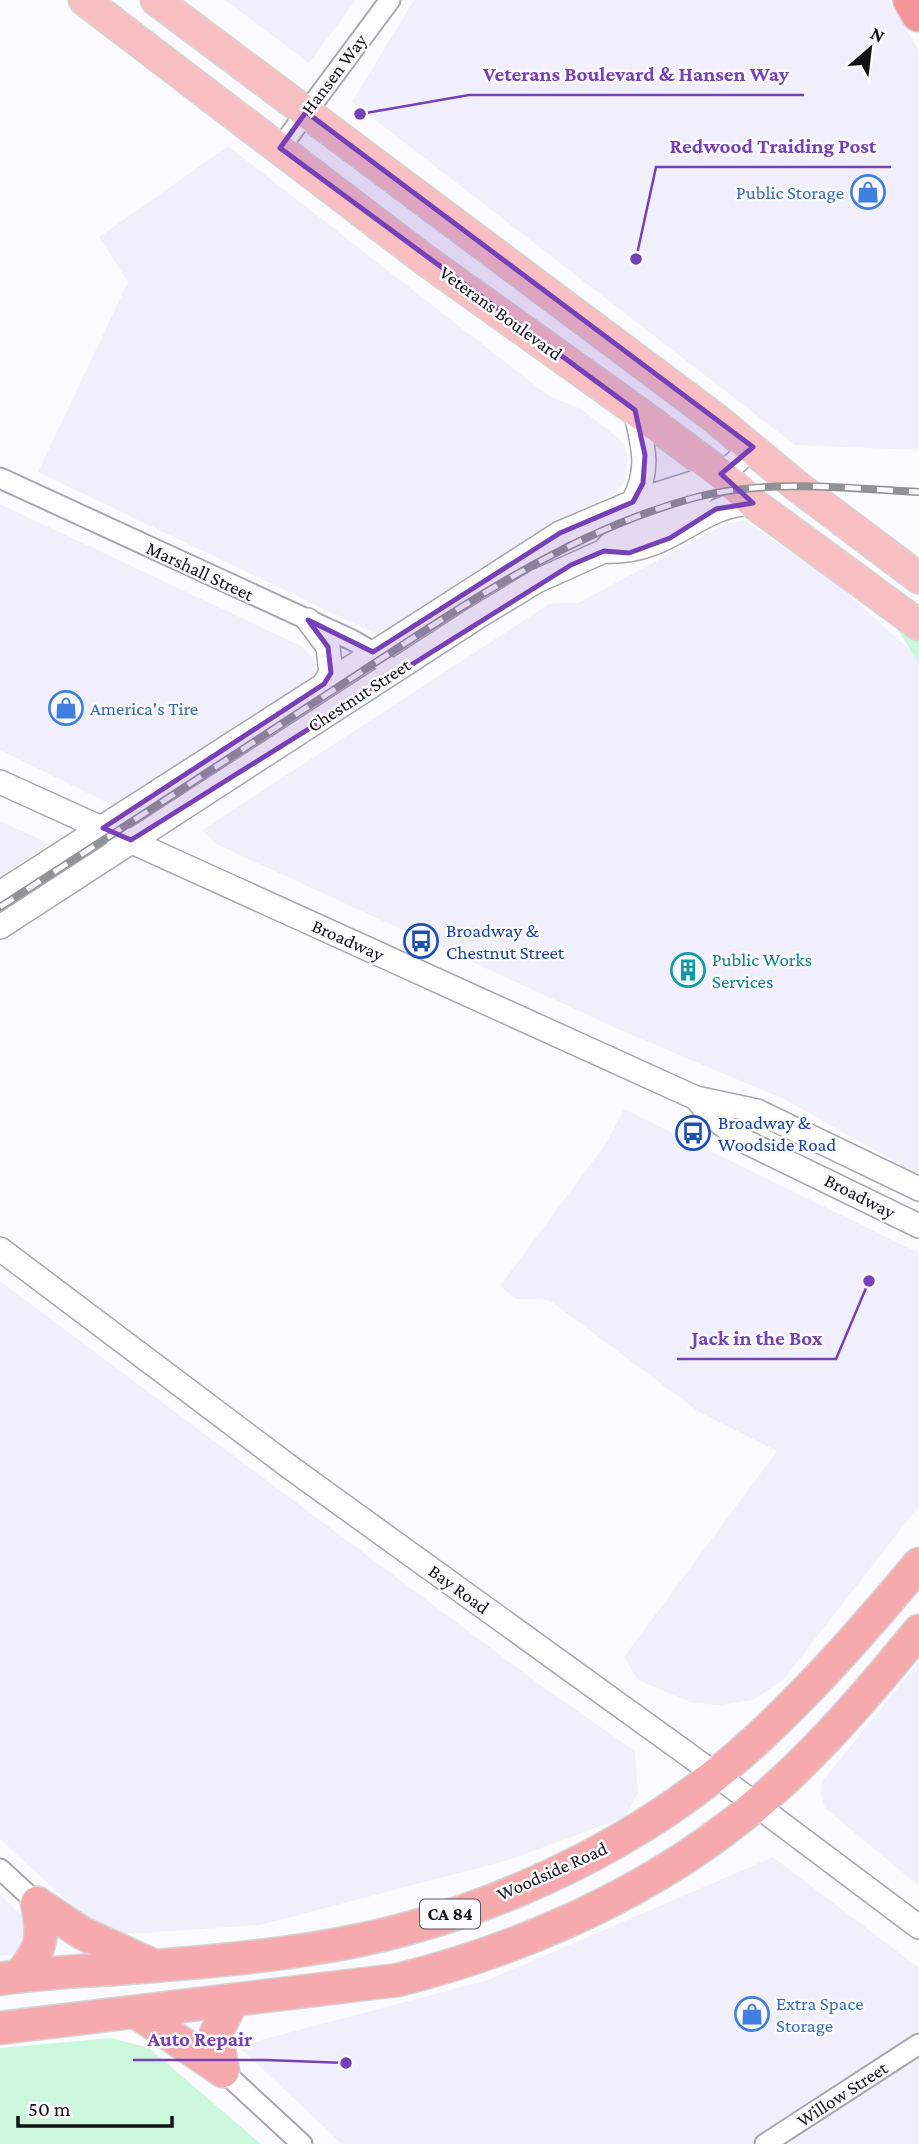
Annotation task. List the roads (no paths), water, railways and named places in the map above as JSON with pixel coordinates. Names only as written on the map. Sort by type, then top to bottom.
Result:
[{"type":"highway","points":[[911,0],[919,14]]},
{"type":"highway","name":"Woodside Road","points":[[10,1977],[154,1966],[311,1949],[379,1936],[463,1909],[550,1876],[610,1845],[715,1774],[813,1685],[919,1564]]},
{"type":"highway","name":"CA 84","points":[[0,2028],[398,1980],[462,1964],[582,1914],[630,1889],[723,1831],[756,1805],[873,1688],[919,1631]]},
{"type":"highway","points":[[37,1903],[82,1933],[154,1966]]},
{"type":"highway","points":[[10,1977],[34,1958],[43,1936],[37,1903]]},
{"type":"highway","points":[[223,2071],[216,2033],[232,2002]]},
{"type":"highway","points":[[136,2012],[223,2071]]},
{"type":"main road","name":"Veterans Boulevard","points":[[84,0],[425,260],[635,410],[721,474],[753,503],[919,625]]},
{"type":"main road","points":[[156,0],[753,447],[798,487],[919,578]]},
{"type":"street","name":"Hansen Way","points":[[279,148],[390,0]]},
{"type":"street","points":[[633,502],[643,483],[645,471],[643,444],[635,410]]},
{"type":"street","name":"Chestnut Street","points":[[0,927],[131,840],[537,581],[604,551],[620,534],[669,516],[697,497],[753,447]]},
{"type":"street","name":"Chestnut Street","points":[[0,893],[560,533],[633,502],[721,474]]},
{"type":"street","name":"Marshall Street","points":[[0,478],[373,652],[394,672]]},
{"type":"street","points":[[604,551],[629,553],[670,538],[716,509],[753,503]]},
{"type":"street","points":[[308,620],[328,647],[331,673],[324,684]]},
{"type":"street","name":"Broadway","points":[[0,782],[696,1098],[757,1111],[919,1189]]},
{"type":"street","name":"Broadway","points":[[696,1098],[709,1114],[743,1140],[919,1226]]},
{"type":"street","name":"Bay Road","points":[[0,1249],[291,1468],[715,1774],[919,1927]]},
{"type":"street","points":[[0,1869],[37,1903]]},
{"type":"street","name":"Willow Street","points":[[765,2144],[919,2044]]},
{"type":"street","points":[[223,2071],[302,2144]]},
{"type":"railway","points":[[0,907],[466,604],[555,553],[601,531],[648,512],[724,491],[808,486],[919,492]]},
{"type":"place","name":"Veterans Boulevard & Hansen Way","points":[[360,114]]},
{"type":"place","name":"Public Storage","points":[[868,192]]},
{"type":"place","name":"Redwood Traiding Post","points":[[636,259]]},
{"type":"place","name":"America's Tire","points":[[66,708]]},
{"type":"place","name":"Broadway & Chestnut Street","points":[[421,941]]},
{"type":"place","name":"Public Works Services","points":[[688,970]]},
{"type":"place","name":"Broadway & Woodside Road","points":[[693,1133]]},
{"type":"place","name":"Jack in the Box","points":[[869,1281]]},
{"type":"place","name":"Extra Space Storage","points":[[752,2014]]},
{"type":"place","name":"Auto Repair","points":[[346,2063]]}]
